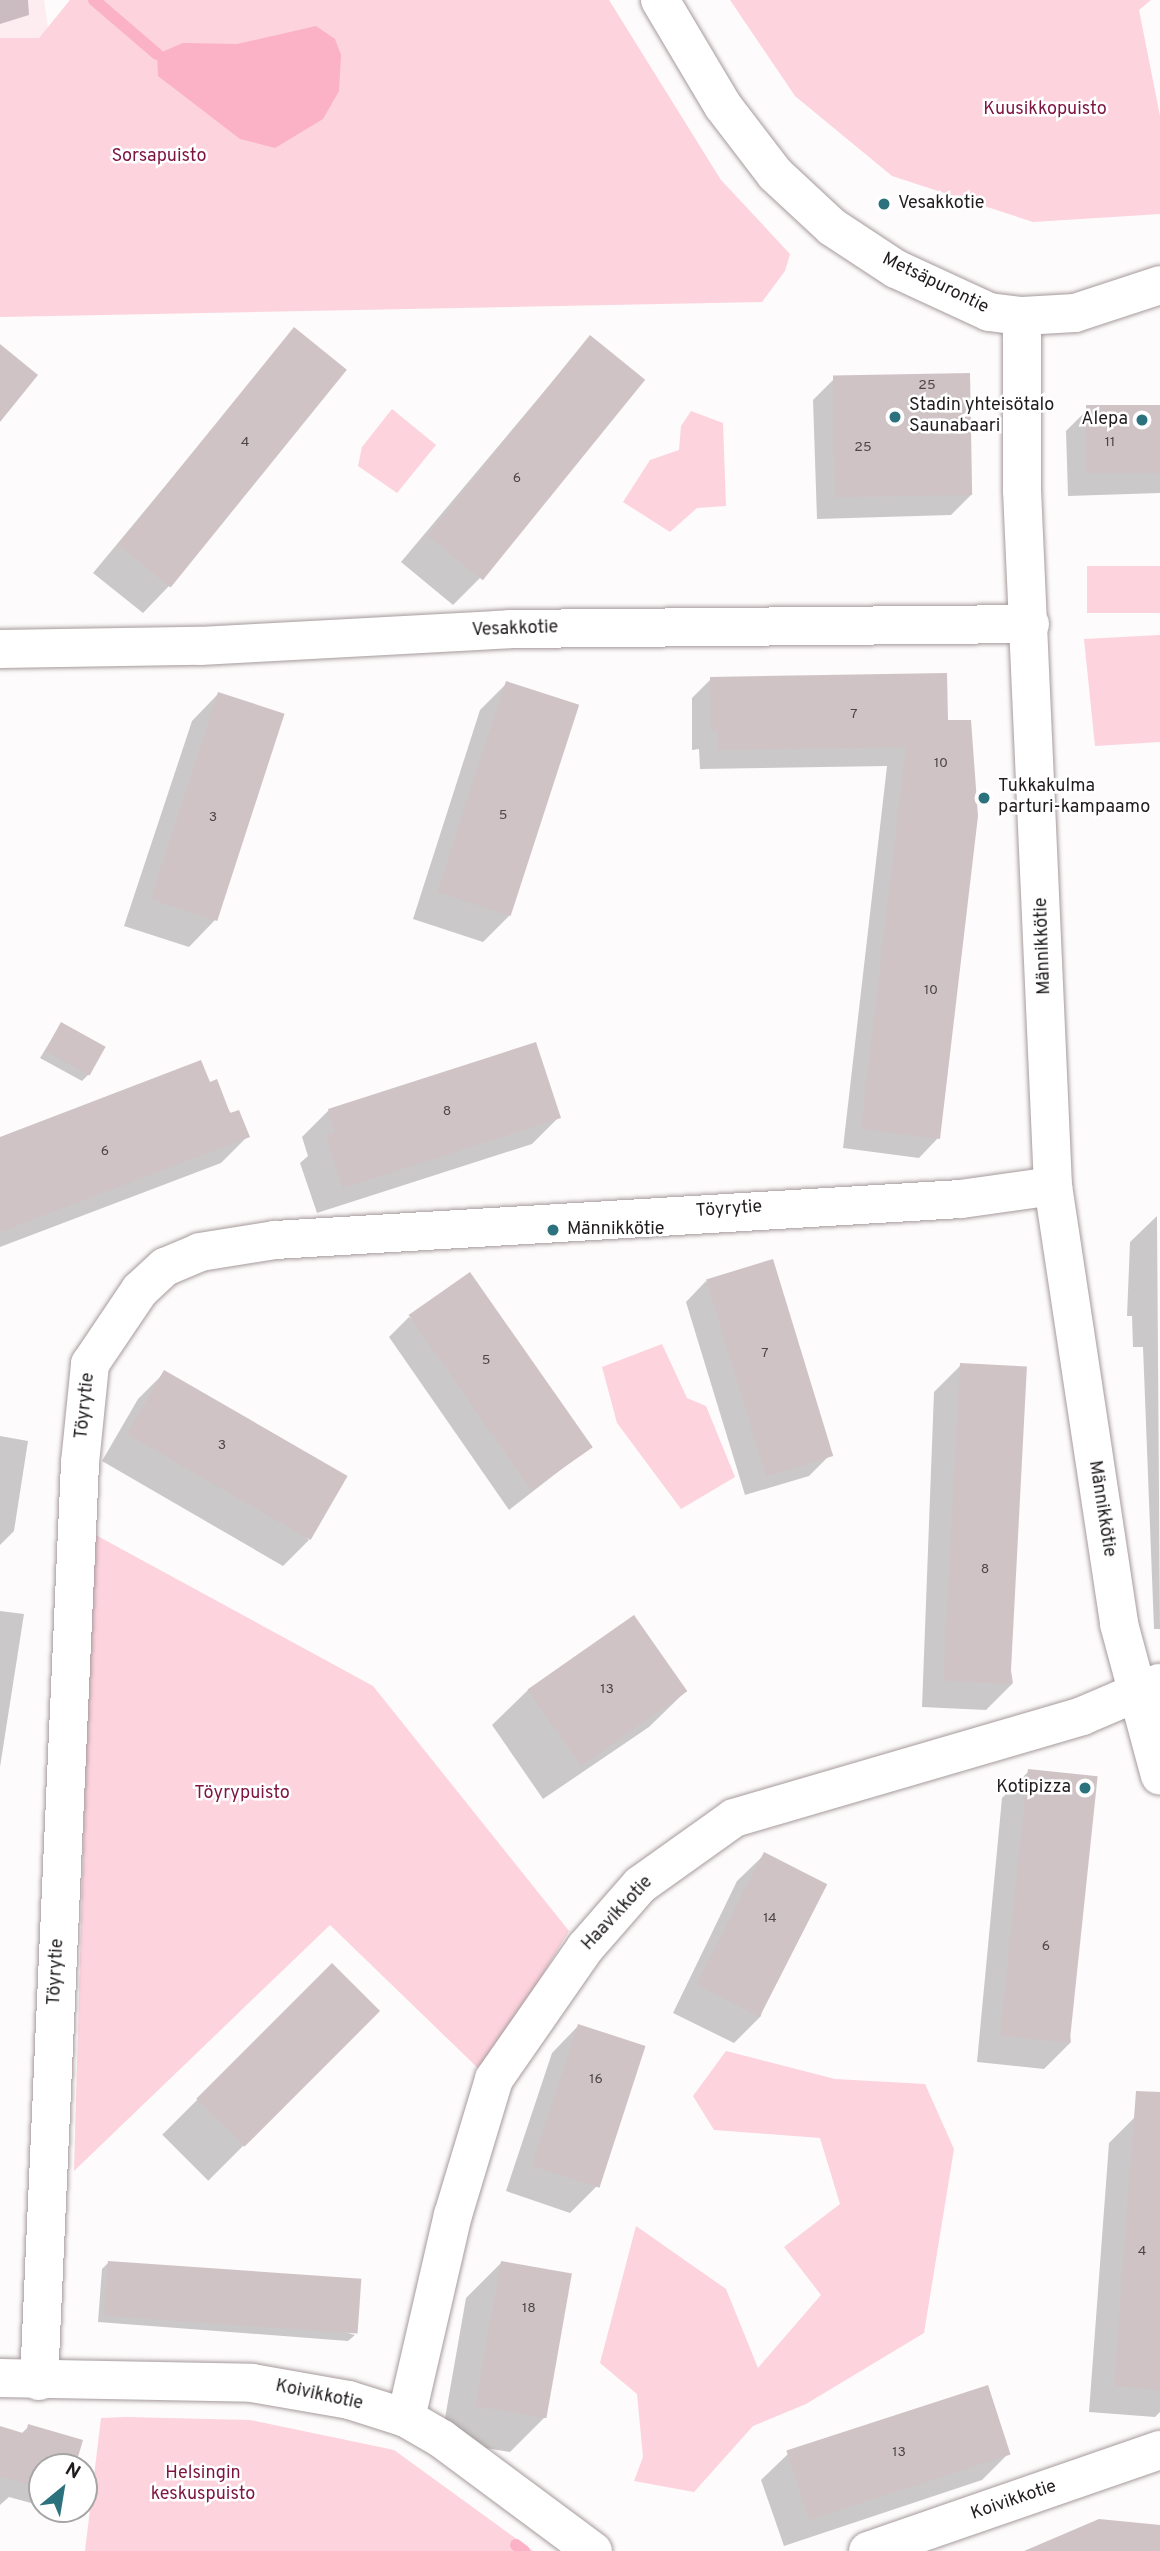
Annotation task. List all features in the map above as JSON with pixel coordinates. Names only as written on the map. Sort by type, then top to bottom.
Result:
[{"type":"street","name":"Metsäpurontie","points":[[660,0],[723,106],[775,174],[832,226],[961,300],[1022,316],[1075,313],[1160,285]]},
{"type":"street","name":"Männikkötie","points":[[1022,316],[1030,624],[1054,1186],[1119,1625],[1149,1688],[1160,1776]]},
{"type":"street","name":"Vesakkotie","points":[[0,649],[200,646],[536,629],[1030,624]]},
{"type":"street","name":"Töyrytie","points":[[39,2381],[80,1463],[90,1364],[139,1290],[165,1268],[200,1252],[275,1240],[961,1199],[1054,1186]]},
{"type":"street","name":"Haavikkotie","points":[[406,2418],[453,2215],[494,2078],[585,1948],[640,1885],[734,1818],[1082,1716],[1149,1688]]},
{"type":"street","name":"Koivikkotie","points":[[0,2378],[39,2381],[252,2383],[406,2418],[593,2551]]},
{"type":"street","name":"Koivikkotie","points":[[868,2551],[1160,2450]]},
{"type":"shaded area","points":[[0,0],[44,0],[48,28],[39,38],[0,38]]},
{"type":"shaded area","points":[[316,26],[335,39],[341,55],[339,91],[323,119],[275,148],[240,139],[158,76],[157,54],[183,43],[237,44]]},
{"type":"green space","name":"Sorsapuisto","points":[[70,0],[609,0],[721,180],[790,254],[785,271],[762,302],[0,317],[0,38],[39,38]]},
{"type":"green space","name":"Kuusikkopuisto","points":[[730,0],[1151,0],[1139,10],[1160,116],[1160,214],[1033,222],[892,176],[795,96]]},
{"type":"green space","points":[[392,409],[436,445],[397,493],[358,466],[362,447]]},
{"type":"green space","points":[[691,411],[723,423],[726,506],[697,508],[670,532],[623,502],[650,460],[679,450],[681,426]]},
{"type":"green space","points":[[1087,566],[1160,566],[1160,613],[1087,613]]},
{"type":"green space","points":[[1160,635],[1160,742],[1095,746],[1084,639]]},
{"type":"green space","points":[[662,1344],[687,1398],[706,1406],[735,1477],[681,1509],[617,1423],[602,1367]]},
{"type":"green space","name":"Töyrypuisto","points":[[92,1533],[373,1686],[569,1931],[483,2073],[330,1925],[74,2171]]},
{"type":"green space","points":[[726,2051],[835,2079],[925,2084],[954,2149],[924,2333],[806,2404],[753,2426],[694,2492],[634,2481],[643,2457],[637,2394],[600,2363],[636,2226],[726,2289],[758,2368],[821,2295],[784,2247],[840,2204],[820,2138],[714,2130],[693,2096]]},
{"type":"green space","name":"Helsingin keskuspuisto","points":[[101,2418],[250,2420],[394,2450],[533,2551],[85,2551],[88,2523],[98,2523],[97,2453]]},
{"type":"building","points":[[294,327],[347,370],[171,587],[118,545]]},
{"type":"building","points":[[590,335],[645,380],[483,580],[428,536]]},
{"type":"building","points":[[0,344],[38,375],[0,422]]},
{"type":"building","points":[[970,373],[972,495],[835,497],[833,375]]},
{"type":"building","points":[[1086,405],[1160,405],[1160,473],[1086,473]]},
{"type":"building","points":[[947,673],[948,720],[971,720],[978,816],[940,1139],[861,1129],[906,747],[718,750],[718,731],[711,731],[710,677]]},
{"type":"building","points":[[506,681],[579,705],[511,916],[437,892]]},
{"type":"building","points":[[218,692],[285,714],[217,921],[151,899]]},
{"type":"building","points":[[61,1022],[106,1047],[90,1076],[45,1051]]},
{"type":"building","points":[[536,1042],[561,1118],[343,1188],[326,1135],[335,1132],[328,1109]]},
{"type":"building","points":[[201,1060],[210,1082],[217,1079],[230,1113],[239,1110],[250,1137],[0,1232],[0,1137]]},
{"type":"building","points":[[773,1259],[833,1456],[766,1476],[706,1279]]},
{"type":"building","points":[[470,1272],[593,1447],[531,1490],[409,1315]]},
{"type":"building","points":[[960,1363],[1027,1367],[1010,1684],[943,1681]]},
{"type":"building","points":[[164,1370],[348,1476],[311,1540],[127,1434]]},
{"type":"building","points":[[634,1615],[687,1691],[581,1766],[528,1690]]},
{"type":"building","points":[[1028,1769],[1098,1776],[1070,2043],[1000,2036]]},
{"type":"building","points":[[764,1852],[827,1884],[760,2017],[696,1985]]},
{"type":"building","points":[[332,1963],[380,2011],[244,2147],[196,2099]]},
{"type":"building","points":[[578,2024],[646,2046],[599,2188],[532,2166]]},
{"type":"building","points":[[1136,2091],[1160,2092],[1160,2390],[1114,2386]]},
{"type":"building","points":[[108,2261],[361,2279],[358,2334],[104,2316]]},
{"type":"building","points":[[501,2261],[572,2274],[546,2418],[475,2406]]},
{"type":"building","points":[[988,2385],[1011,2454],[809,2520],[786,2451]]},
{"type":"building","points":[[28,2424],[83,2440],[79,2453],[28,2453],[28,2485],[0,2476],[0,2426],[26,2434]]},
{"type":"building","points":[[1099,2519],[1160,2525],[1160,2551],[1024,2551]]},
{"type":"waterway","points":[[94,0],[157,54]]},
{"type":"waterway","points":[[516,2545],[524,2551]]},
{"type":"place","name":"Vesakkotie","points":[[884,204]]},
{"type":"place","name":"Stadin yhteisötalo Saunabaari","points":[[895,417]]},
{"type":"place","name":"Alepa","points":[[1142,420]]},
{"type":"place","name":"Tukkakulma parturi-kampaamo","points":[[984,798]]},
{"type":"place","name":"Männikkötie","points":[[553,1230]]},
{"type":"place","name":"Kotipizza","points":[[1085,1788]]}]
